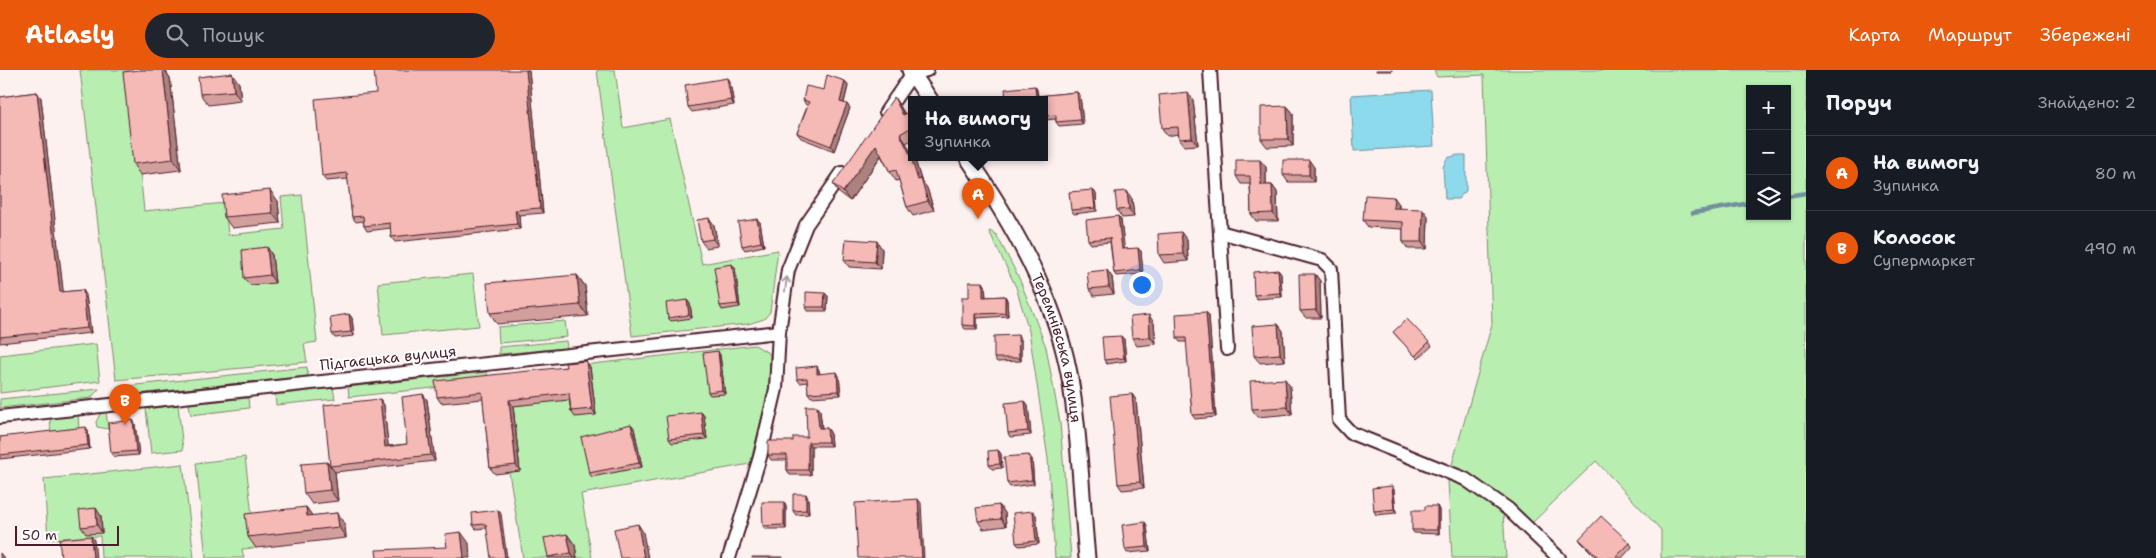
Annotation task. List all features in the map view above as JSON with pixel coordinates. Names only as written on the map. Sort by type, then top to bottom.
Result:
[{"type":"street","points":[[878,122],[911,72],[927,70]]},
{"type":"street","points":[[1210,70],[1227,349]]},
{"type":"street","points":[[911,72],[927,96]]},
{"type":"street","points":[[729,558],[760,457],[774,399],[779,332],[788,270],[806,225],[850,161]]},
{"type":"street","name":"Теремнівська вулиця","points":[[970,161],[1035,271],[1053,319],[1068,372],[1073,401],[1087,558]]},
{"type":"street","points":[[1220,232],[1322,260],[1331,269],[1339,420],[1351,433],[1465,479],[1508,509],[1559,558]]},
{"type":"street","name":"Підгаєцька вулиця","points":[[0,416],[779,332]]},
{"type":"green space","points":[[80,70],[130,70],[144,211],[225,203],[228,235],[284,229],[281,197],[302,195],[317,342],[304,344],[307,362],[116,380]]},
{"type":"green space","points":[[597,70],[615,70],[623,128],[670,119],[702,264],[778,250],[770,312],[764,319],[748,324],[632,336]]},
{"type":"green space","points":[[1434,70],[1806,70],[1806,558],[1661,558],[1661,530],[1596,461],[1531,524],[1451,468],[1492,324],[1484,75],[1437,77]]},
{"type":"green space","points":[[989,231],[996,234],[1019,278],[1046,347],[1060,423],[1071,558],[1055,558],[1048,459],[1029,331],[1016,287]]},
{"type":"green space","points":[[473,274],[479,326],[383,335],[378,283]]},
{"type":"green space","points":[[565,321],[567,337],[499,343],[498,327]]},
{"type":"green space","points":[[566,341],[567,348],[499,354],[499,347]]},
{"type":"green space","points":[[96,344],[100,381],[0,393],[0,355]]},
{"type":"green space","points":[[755,345],[770,354],[769,389],[750,464],[581,494],[592,558],[523,558],[509,472],[520,471],[513,406],[563,400],[559,368]]},
{"type":"green space","points":[[307,367],[308,376],[118,396],[117,387]]},
{"type":"green space","points":[[487,372],[488,382],[349,397],[348,387]]},
{"type":"green space","points":[[333,388],[335,399],[276,405],[275,395]]},
{"type":"green space","points":[[99,389],[91,398],[0,408],[0,399]]},
{"type":"green space","points":[[248,398],[249,408],[191,415],[189,404]]},
{"type":"green space","points":[[178,405],[183,450],[151,453],[146,409]]},
{"type":"green space","points":[[106,411],[108,429],[97,427],[96,422],[101,412]]},
{"type":"green space","points":[[78,415],[79,430],[51,433],[50,418]]},
{"type":"green space","points":[[245,457],[256,548],[242,549],[244,558],[206,558],[196,463]]},
{"type":"green space","points":[[183,464],[194,558],[101,558],[100,536],[48,539],[44,479]]},
{"type":"green space","points":[[1448,479],[1462,484],[1503,513],[1506,558],[1452,558]]},
{"type":"water","points":[[1431,90],[1434,146],[1354,151],[1351,95]]},
{"type":"water","points":[[1466,155],[1466,191],[1458,199],[1445,199],[1443,167],[1447,158]]},
{"type":"building","points":[[163,70],[173,159],[133,164],[123,72]]},
{"type":"building","points":[[374,70],[526,70],[540,208],[515,210],[517,224],[391,237],[390,223],[364,226],[363,216],[352,217],[347,173],[322,176],[315,99],[376,93]]},
{"type":"building","points":[[232,73],[234,91],[200,94],[198,77]]},
{"type":"building","points":[[827,75],[845,81],[840,102],[847,104],[831,146],[797,133],[809,102],[803,100],[806,86],[824,90]]},
{"type":"building","points":[[727,78],[731,100],[688,107],[685,85]]},
{"type":"building","points":[[1035,86],[1036,96],[1006,96],[1005,89]]},
{"type":"building","points":[[37,92],[60,292],[83,290],[87,328],[0,337],[0,97]]},
{"type":"building","points":[[1077,92],[1080,120],[1056,122],[1056,115],[1048,116],[1048,96],[1036,96]]},
{"type":"building","points":[[1188,92],[1192,138],[1179,139],[1178,127],[1162,128],[1159,95]]},
{"type":"building","points":[[894,97],[903,115],[908,112],[908,129],[900,134],[908,150],[908,161],[912,161],[918,180],[921,179],[928,201],[907,207],[896,170],[890,172],[876,145],[843,192],[833,184]]},
{"type":"building","points":[[1287,106],[1288,139],[1261,139],[1261,107]]},
{"type":"building","points":[[1236,160],[1260,160],[1261,185],[1272,185],[1273,213],[1251,214],[1250,176],[1236,176]]},
{"type":"building","points":[[1283,160],[1309,160],[1309,175],[1283,175]]},
{"type":"building","points":[[270,190],[272,213],[224,217],[222,195]]},
{"type":"building","points":[[1093,190],[1095,208],[1071,210],[1069,192]]},
{"type":"building","points":[[1127,191],[1129,209],[1117,210],[1115,192]]},
{"type":"building","points":[[1365,195],[1394,197],[1393,208],[1423,209],[1422,242],[1403,242],[1403,222],[1363,220]]},
{"type":"building","points":[[1118,216],[1122,249],[1138,248],[1140,270],[1114,273],[1110,238],[1088,240],[1086,220]]},
{"type":"building","points":[[709,218],[713,239],[701,241],[697,220]]},
{"type":"building","points":[[757,219],[761,242],[742,246],[738,222]]},
{"type":"building","points":[[1181,232],[1183,254],[1159,255],[1158,234]]},
{"type":"building","points":[[846,239],[877,241],[875,262],[844,260]]},
{"type":"building","points":[[267,247],[270,275],[244,278],[242,250]]},
{"type":"building","points":[[732,264],[738,304],[720,306],[714,267]]},
{"type":"building","points":[[1107,270],[1109,287],[1089,289],[1087,272]]},
{"type":"building","points":[[1278,270],[1280,293],[1254,295],[1253,272]]},
{"type":"building","points":[[1299,274],[1315,274],[1316,310],[1300,311]]},
{"type":"building","points":[[577,275],[580,305],[490,313],[487,283]]},
{"type":"building","points":[[969,282],[983,282],[983,297],[1005,296],[1005,313],[975,314],[975,326],[962,325],[962,297],[969,297]]},
{"type":"building","points":[[806,292],[825,293],[824,307],[806,307]]},
{"type":"building","points":[[687,300],[689,315],[668,318],[666,303]]},
{"type":"building","points":[[1206,312],[1214,414],[1192,415],[1186,338],[1177,338],[1176,314]]},
{"type":"building","points":[[349,314],[351,332],[332,334],[330,317]]},
{"type":"building","points":[[1149,315],[1150,337],[1132,338],[1130,317]]},
{"type":"building","points":[[1407,319],[1429,342],[1415,356],[1393,332]]},
{"type":"building","points":[[1278,324],[1280,354],[1254,356],[1252,326]]},
{"type":"building","points":[[1018,335],[1019,358],[994,358],[994,336]]},
{"type":"building","points":[[1121,336],[1124,358],[1104,360],[1102,337]]},
{"type":"building","points":[[718,351],[722,390],[708,392],[703,353]]},
{"type":"building","points":[[586,361],[592,409],[571,411],[569,393],[509,400],[516,465],[490,468],[482,392],[437,397],[435,381],[566,367],[565,363]]},
{"type":"building","points":[[817,366],[817,374],[837,372],[838,391],[808,393],[807,378],[797,379],[796,368]]},
{"type":"building","points":[[1285,379],[1287,407],[1252,409],[1250,381]]},
{"type":"building","points":[[423,394],[431,455],[330,466],[324,405],[380,399],[385,447],[407,444],[402,397]]},
{"type":"building","points":[[1132,394],[1140,482],[1118,484],[1110,396]]},
{"type":"building","points":[[1025,401],[1028,431],[1008,433],[1005,403]]},
{"type":"building","points":[[806,406],[817,406],[819,428],[827,428],[828,442],[808,442],[808,470],[787,470],[787,455],[768,455],[768,441],[793,441],[793,437],[807,437]]},
{"type":"building","points":[[701,412],[704,435],[669,439],[666,416]]},
{"type":"building","points":[[133,420],[136,451],[111,453],[108,423]]},
{"type":"building","points":[[631,424],[639,463],[589,473],[581,437]]},
{"type":"building","points":[[86,427],[88,445],[0,455],[0,437]]},
{"type":"building","points":[[998,450],[1000,464],[989,465],[988,451]]},
{"type":"building","points":[[1029,455],[1032,480],[1007,483],[1004,457]]},
{"type":"building","points":[[327,462],[330,490],[304,493],[301,464]]},
{"type":"building","points":[[1392,486],[1394,509],[1374,511],[1372,488]]},
{"type":"building","points":[[793,494],[806,494],[806,510],[793,511]]},
{"type":"building","points":[[918,499],[922,558],[858,558],[855,503]]},
{"type":"building","points":[[762,502],[784,502],[784,525],[763,526]]},
{"type":"building","points":[[999,505],[1001,519],[978,521],[976,508]]},
{"type":"building","points":[[1425,506],[1437,506],[1437,530],[1412,530],[1412,510],[1425,510]]},
{"type":"building","points":[[306,507],[307,516],[337,513],[339,527],[248,537],[245,514]]},
{"type":"building","points":[[96,508],[97,525],[81,527],[79,510]]},
{"type":"building","points":[[498,510],[505,558],[491,558],[486,524],[473,525],[472,513]]},
{"type":"building","points":[[1033,511],[1036,541],[1016,543],[1013,513]]},
{"type":"building","points":[[1601,516],[1630,543],[1615,558],[1599,558],[1579,539]]},
{"type":"building","points":[[1145,522],[1147,547],[1125,549],[1122,525]]},
{"type":"building","points":[[638,524],[644,558],[620,558],[614,529]]},
{"type":"building","points":[[461,532],[464,558],[377,558],[376,550],[447,547],[445,534]]},
{"type":"building","points":[[567,534],[571,553],[548,557],[544,538]]},
{"type":"building","points":[[91,536],[93,558],[61,558],[59,539]]},
{"type":"building","points":[[783,557],[783,558],[752,558]]},
{"type":"waterway","points":[[1791,195],[1806,193]]},
{"type":"waterway","points":[[1693,213],[1746,204]]},
{"type":"place","name":"На вимогу","points":[[978,219]]},
{"type":"place","name":"Колосок","points":[[125,425]]}]
